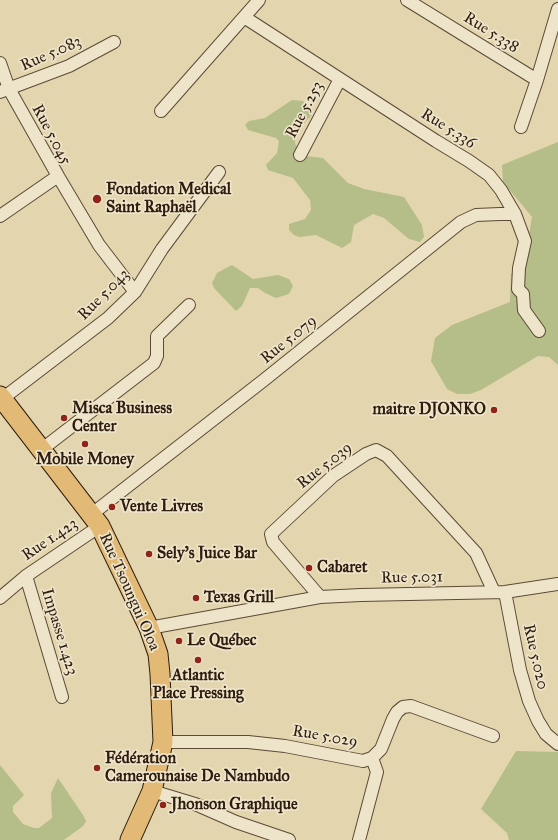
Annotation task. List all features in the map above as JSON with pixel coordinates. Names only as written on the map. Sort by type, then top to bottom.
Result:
[{"type":"main road","name":"Rue Tsoungui Oloa","points":[[1,398],[96,520],[149,628],[158,654],[163,742],[152,791],[130,840]]},
{"type":"street","points":[[161,111],[259,0]]},
{"type":"street","name":"Rue 5.338","points":[[407,0],[537,80]]},
{"type":"street","points":[[521,126],[537,80],[558,9]]},
{"type":"street","name":"Rue 5.336","points":[[244,17],[489,175],[501,190],[515,214],[525,241],[519,268],[518,289],[523,294],[524,310],[539,331]]},
{"type":"street","name":"Rue 5.083","points":[[4,91],[69,66],[114,42]]},
{"type":"street","name":"Rue 5.045","points":[[0,63],[4,91],[58,176],[0,216]]},
{"type":"street","name":"Rue 5.253","points":[[300,155],[340,79]]},
{"type":"street","name":"Rue 5.043","points":[[1,398],[102,323],[135,292],[162,249],[219,172]]},
{"type":"street","points":[[58,176],[99,245],[135,292]]},
{"type":"street","name":"Rue 5.079","points":[[96,520],[264,380],[461,222],[476,215],[515,214]]},
{"type":"street","points":[[41,450],[154,363],[157,356],[157,336],[189,305]]},
{"type":"street","name":"Rue 5.039","points":[[320,597],[273,542],[271,534],[333,476],[366,454],[376,450],[387,456],[476,553],[499,592]]},
{"type":"street","name":"Rue 1.423","points":[[0,598],[96,520]]},
{"type":"street","name":"Impasse 1.423","points":[[26,576],[62,697]]},
{"type":"street","name":"Rue 5.031","points":[[149,628],[320,597],[361,594],[499,592],[558,584]]},
{"type":"street","name":"Rue 5.020","points":[[499,592],[529,701],[538,722],[546,734],[558,744]]},
{"type":"street","name":"Rue 5.029","points":[[163,742],[248,742],[285,746],[363,761],[372,758],[381,749],[393,718],[397,712],[403,707],[411,706],[493,736]]},
{"type":"street","points":[[358,840],[377,772],[372,758]]},
{"type":"street","points":[[152,791],[195,804],[236,822],[289,840]]},
{"type":"green space","points":[[292,100],[303,101],[312,109],[312,115],[296,131],[295,143],[297,148],[306,156],[323,158],[348,183],[364,189],[404,197],[422,225],[424,237],[420,242],[409,239],[384,218],[373,214],[354,225],[351,242],[342,248],[316,235],[299,237],[294,235],[289,230],[289,224],[305,219],[311,210],[310,200],[293,178],[268,170],[266,165],[277,153],[279,141],[276,138],[248,130],[245,125],[249,121],[265,118]]},
{"type":"green space","points":[[558,142],[558,365],[549,357],[538,356],[481,390],[470,394],[457,394],[447,389],[431,361],[435,338],[452,325],[510,302],[511,274],[526,252],[532,217],[503,182],[502,165]]},
{"type":"green space","points":[[232,265],[253,279],[278,275],[289,279],[293,286],[289,294],[276,298],[258,288],[250,288],[242,306],[236,311],[214,288],[212,283],[217,273]]},
{"type":"green space","points":[[516,751],[558,752],[558,840],[509,840],[507,833],[481,809]]},
{"type":"green space","points":[[0,765],[24,795],[13,806],[13,812],[23,824],[34,828],[39,828],[52,818],[51,793],[58,778],[83,815],[86,821],[83,826],[64,840],[0,840]]},
{"type":"place","name":"Fondation Medical Saint Raphaël","points":[[97,199]]},
{"type":"place","name":"maitre DJONKO","points":[[494,410]]},
{"type":"place","name":"Misca Business Center","points":[[64,418]]},
{"type":"place","name":"Mobile Money","points":[[85,444]]},
{"type":"place","name":"Vente Livres","points":[[112,507]]},
{"type":"place","name":"Sely's Juice Bar","points":[[149,554]]},
{"type":"place","name":"Cabaret","points":[[309,568]]},
{"type":"place","name":"Texas Grill","points":[[196,598]]},
{"type":"place","name":"Le Québec","points":[[179,641]]},
{"type":"place","name":"Atlantic Place Pressing","points":[[198,660]]},
{"type":"place","name":"Fédération Camerounaise De Nambudo","points":[[97,768]]},
{"type":"place","name":"Jhonson Graphique","points":[[163,805]]}]
